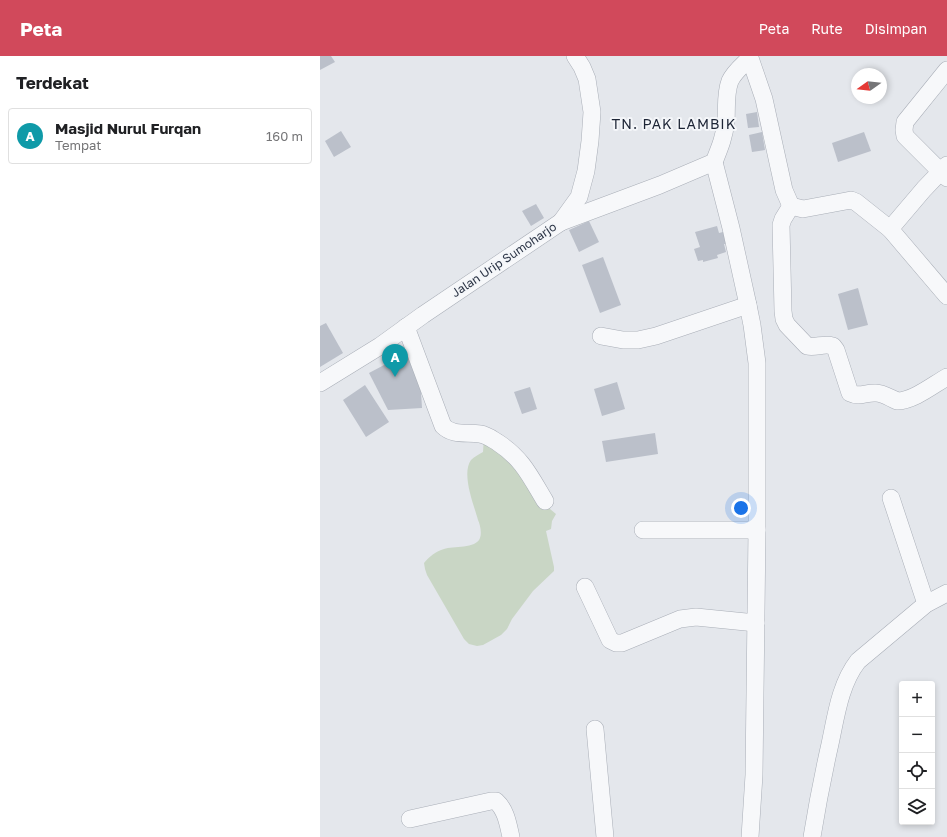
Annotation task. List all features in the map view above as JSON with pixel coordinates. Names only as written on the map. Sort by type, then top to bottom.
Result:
[{"type":"street","name":"Jalan Urip Sumoharjo","points":[[320,383],[380,346],[560,222],[579,197],[586,171],[590,141],[592,112],[587,79],[575,56]]},
{"type":"street","points":[[750,837],[754,776],[757,530],[757,363],[748,305],[731,228],[714,162],[723,142],[726,121],[727,92],[730,82],[734,74],[751,57],[764,99],[784,190],[791,206]]},
{"type":"street","points":[[890,229],[924,189],[945,172],[905,136],[904,130],[905,122],[947,70]]},
{"type":"street","points":[[560,222],[660,185],[714,162]]},
{"type":"street","points":[[791,206],[803,209],[851,200],[856,202],[890,229],[944,288]]},
{"type":"street","points":[[791,206],[781,225],[783,311],[787,325],[807,346],[810,347],[827,344],[833,346],[836,350],[850,393],[855,395],[859,396],[877,393],[900,401],[912,397],[947,377]]},
{"type":"street","points":[[601,336],[623,340],[638,340],[656,336],[748,305]]},
{"type":"street","points":[[406,327],[443,426],[453,433],[482,434],[488,436],[508,450],[526,469],[545,501]]},
{"type":"street","points":[[891,498],[926,604]]},
{"type":"street","points":[[643,530],[757,530]]},
{"type":"street","points":[[585,587],[610,640],[616,643],[622,643],[680,619],[696,617],[756,623]]},
{"type":"street","points":[[812,837],[817,804],[839,702],[852,669],[858,661],[926,604],[947,593]]},
{"type":"street","points":[[595,729],[605,837]]},
{"type":"street","points":[[410,820],[491,800],[496,801],[504,811],[511,837]]},
{"type":"green space","points":[[484,437],[532,473],[550,509],[556,514],[552,521],[551,529],[546,531],[554,571],[533,591],[512,619],[507,629],[501,635],[483,645],[477,646],[469,644],[464,639],[427,575],[424,563],[430,556],[438,551],[448,548],[469,546],[478,542],[480,538],[480,526],[469,490],[467,473],[471,460],[483,452]]},
{"type":"building","points":[[320,56],[331,56],[335,62],[320,70]]},
{"type":"building","points":[[757,112],[759,127],[748,128],[746,114]]},
{"type":"building","points":[[341,131],[351,147],[334,157],[325,141]]},
{"type":"building","points":[[762,132],[765,150],[752,152],[749,135]]},
{"type":"building","points":[[864,132],[871,151],[838,162],[832,143]]},
{"type":"building","points":[[536,204],[544,218],[531,226],[522,211]]},
{"type":"building","points":[[589,221],[599,242],[579,252],[569,230]]},
{"type":"building","points":[[717,226],[719,233],[723,232],[726,252],[717,255],[718,258],[703,262],[703,260],[698,261],[694,249],[700,247],[695,232]]},
{"type":"building","points":[[603,257],[621,305],[600,313],[582,265]]},
{"type":"building","points":[[858,288],[868,325],[848,330],[838,294]]},
{"type":"building","points":[[326,323],[343,353],[320,367],[320,326]]},
{"type":"building","points":[[418,347],[422,408],[388,410],[369,373]]},
{"type":"building","points":[[617,382],[625,409],[602,416],[594,389]]},
{"type":"building","points":[[365,385],[389,422],[366,437],[343,400]]},
{"type":"building","points":[[530,387],[537,409],[522,414],[514,392]]},
{"type":"building","points":[[655,433],[658,454],[606,462],[602,441]]},
{"type":"place","name":"Masjid Nurul Furqan","points":[[395,377]]},
{"type":"district","name":"TN. PAK LAMBIK","points":[[674,124]]}]
